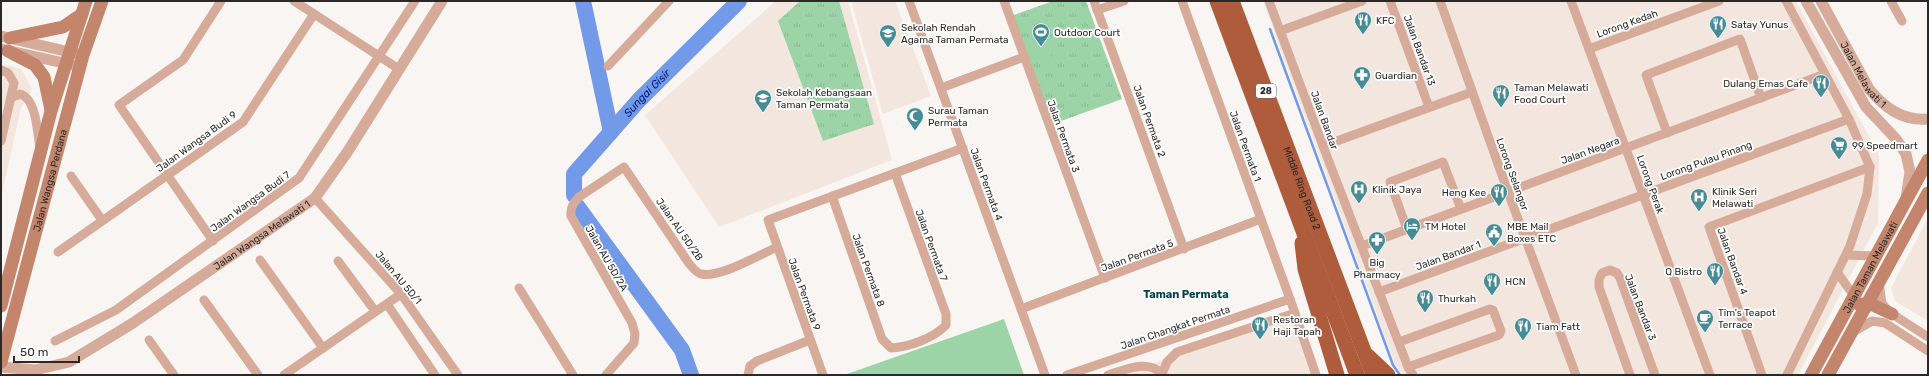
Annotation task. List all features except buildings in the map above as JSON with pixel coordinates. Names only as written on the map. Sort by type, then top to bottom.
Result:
[{"type":"highway","name":"Middle Ring Road 2","points":[[1217,1],[1357,375]]},
{"type":"highway","name":"Middle Ring Road 2","points":[[1232,1],[1373,375]]},
{"type":"highway","points":[[1298,218],[1305,269],[1337,375]]},
{"type":"highway","points":[[1364,352],[1388,375]]},
{"type":"main road","name":"Jalan Wangsa Perdana","points":[[1,306],[52,111],[86,1]]},
{"type":"main road","name":"Jalan Wangsa Perdana","points":[[1,362],[81,61],[102,1]]},
{"type":"main road","points":[[5,44],[63,27],[82,14]]},
{"type":"main road","points":[[5,44],[35,65],[44,77],[52,111]]},
{"type":"main road","name":"Jalan Taman Melawati","points":[[1811,375],[1928,160]]},
{"type":"main road","name":"Jalan Taman Melawati","points":[[1828,375],[1928,192]]},
{"type":"main road","points":[[1846,310],[1853,305],[1867,303],[1892,314]]},
{"type":"street","points":[[213,241],[119,105],[183,60],[220,1]]},
{"type":"street","points":[[294,1],[399,69]]},
{"type":"street","name":"Jalan Wangsa Melawati 1","points":[[1,368],[35,370],[68,362],[133,323],[316,198],[442,1]]},
{"type":"street","points":[[608,66],[669,1]]},
{"type":"street","name":"Jalan Permata 4","points":[[908,1],[1045,375]]},
{"type":"street","name":"Jalan Permata 3","points":[[1004,1],[1105,278]]},
{"type":"street","points":[[1096,5],[1124,1]]},
{"type":"street","name":"Jalan Permata 1","points":[[1182,1],[1316,375]]},
{"type":"street","name":"Jalan Bandar","points":[[1269,1],[1322,146],[1411,371]]},
{"type":"street","points":[[1280,31],[1362,1]]},
{"type":"street","name":"Jalan Bandar 13","points":[[1390,1],[1429,107]]},
{"type":"street","name":"Lorong Selangor","points":[[1440,1],[1508,192],[1576,375]]},
{"type":"street","name":"Lorong Perak","points":[[1571,1],[1710,375]]},
{"type":"street","name":"Lorong Kedah","points":[[1589,49],[1719,1]]},
{"type":"street","points":[[1786,1],[1849,119],[1870,167],[1867,194],[1846,255],[1787,375]]},
{"type":"street","name":"Jalan Melawati 1","points":[[1806,1],[1866,107],[1896,139],[1906,154],[1910,172],[1905,202]]},
{"type":"street","name":"Jalan Melawati 1","points":[[1821,1],[1869,89],[1878,100],[1890,110],[1908,118],[1928,119]]},
{"type":"street","points":[[1891,1],[1902,21]]},
{"type":"street","name":"Jalan Wangsa Budi 7","points":[[55,341],[116,310],[299,178],[413,2]]},
{"type":"street","name":"Jalan Permata 2","points":[[1096,5],[1184,249]]},
{"type":"street","name":"Jalan Wangsa Budi 9","points":[[58,252],[243,122],[314,14]]},
{"type":"street","points":[[1667,133],[1646,75],[1740,39],[1761,98]]},
{"type":"street","points":[[5,44],[81,61]]},
{"type":"street","points":[[941,88],[1024,57]]},
{"type":"street","points":[[1,70],[8,73],[14,84],[1,140]]},
{"type":"street","name":"Jalan Negara","points":[[1362,246],[1826,74]]},
{"type":"street","points":[[1322,146],[1472,92]]},
{"type":"street","points":[[11,98],[20,94],[30,100],[34,110],[41,155]]},
{"type":"street","name":"Lorong Pulau Pinang","points":[[1525,238],[1849,119]]},
{"type":"street","points":[[832,196],[963,148]]},
{"type":"street","points":[[1408,229],[1390,182],[1403,177],[1443,162],[1461,209]]},
{"type":"street","name":"Jalan AU 5D/2B","points":[[624,167],[688,262],[700,274],[710,275],[721,272],[777,247]]},
{"type":"street","name":"Jalan AU 5D/2A","points":[[606,375],[634,343],[634,328],[574,224],[570,210],[580,197],[624,167]]},
{"type":"street","name":"Jalan Bandar 4","points":[[1762,375],[1709,227],[1870,167]]},
{"type":"street","name":"Jalan Permata 7","points":[[891,348],[900,348],[939,332],[946,325],[946,314],[895,173]]},
{"type":"street","points":[[71,176],[102,220]]},
{"type":"street","name":"Jalan Permata 9","points":[[823,375],[768,220],[832,196]]},
{"type":"street","name":"Jalan Permata 8","points":[[832,196],[882,339],[891,348]]},
{"type":"street","name":"Jalan AU 5D/1","points":[[316,198],[400,294],[454,373]]},
{"type":"street","name":"Jalan Permata 5","points":[[1021,309],[1261,219]]},
{"type":"street","name":"Jalan Bandar 1","points":[[1379,292],[1525,238]]},
{"type":"street","points":[[1846,255],[1875,256]]},
{"type":"street","points":[[260,260],[323,348]]},
{"type":"street","points":[[338,261],[376,311]]},
{"type":"street","name":"Jalan Bandar 3","points":[[1630,375],[1599,287],[1598,280],[1602,273],[1610,270],[1617,273],[1620,278],[1655,375]]},
{"type":"street","points":[[1837,272],[1854,296]]},
{"type":"street","points":[[1879,282],[1882,303],[1892,314],[1928,338]]},
{"type":"street","points":[[519,288],[573,375]]},
{"type":"street","points":[[284,375],[400,294]]},
{"type":"street","name":"Jalan Changkat Permata","points":[[1067,375],[1290,299]]},
{"type":"street","points":[[204,300],[258,375]]},
{"type":"street","points":[[387,304],[435,375]]},
{"type":"street","points":[[1399,342],[1490,309],[1493,310],[1501,332],[1499,335],[1411,371]]},
{"type":"street","points":[[1108,375],[1136,366],[1154,368],[1163,374],[1167,362],[1177,352],[1294,313]]},
{"type":"street","points":[[1848,336],[1872,321],[1885,323],[1926,349]]},
{"type":"street","points":[[149,340],[174,375]]},
{"type":"street","points":[[748,375],[750,366],[757,361],[810,340]]},
{"type":"shaded area","name":"Sekolah Kebangsaan Taman Permata","points":[[776,1],[848,1],[892,160],[719,227],[645,115]]},
{"type":"shaded area","name":"Sekolah Rendah Agama Taman Permata","points":[[851,1],[895,1],[931,96],[883,114]]},
{"type":"shaded area","points":[[1263,1],[1796,1],[1879,155],[1878,223],[1798,375],[1403,375],[1395,364]]},
{"type":"shaded area","points":[[1,64],[21,69],[32,89],[21,108],[1,198]]},
{"type":"shaded area","points":[[1928,218],[1928,321],[1895,301],[1891,288]]},
{"type":"shaded area","points":[[1292,316],[1312,375],[1119,375]]},
{"type":"green space","points":[[800,1],[839,1],[874,124],[823,141],[778,21]]},
{"type":"green space","points":[[1053,1],[1086,1],[1122,99],[1050,125],[1011,16]]},
{"type":"green space","name":"Outdoor Court","points":[[1041,29],[1053,61],[1040,65],[1029,34]]},
{"type":"green space","points":[[1004,319],[1024,375],[844,375]]},
{"type":"waterway","points":[[583,1],[611,132]]},
{"type":"waterway","name":"Sungai Gisir","points":[[574,195],[574,174],[639,100],[739,1]]},
{"type":"waterway","points":[[1270,29],[1393,365],[1400,375]]},
{"type":"waterway","name":"Sungai Gisir","points":[[577,206],[682,350],[691,375]]},
{"type":"place","name":"KFC","points":[[1363,35]]},
{"type":"place","name":"Satay Yunus","points":[[1718,39]]},
{"type":"place","name":"Outdoor Court","points":[[1041,47]]},
{"type":"place","name":"Sekolah Rendah Agama Taman Permata","points":[[888,48]]},
{"type":"place","name":"Guardian","points":[[1362,90]]},
{"type":"place","name":"Dulang Emas Cafe","points":[[1821,98]]},
{"type":"place","name":"Taman Melawati Food Court","points":[[1501,108]]},
{"type":"place","name":"Sekolah Kebangsaan Taman Permata","points":[[763,113]]},
{"type":"place","name":"Surau Taman Permata","points":[[915,131]]},
{"type":"place","name":"99 Speedmart","points":[[1839,160]]},
{"type":"place","name":"Klinik Jaya","points":[[1359,204]]},
{"type":"place","name":"Heng Kee","points":[[1499,207]]},
{"type":"place","name":"Klinik Seri Melawati","points":[[1699,212]]},
{"type":"place","name":"TM Hotel","points":[[1412,241]]},
{"type":"place","name":"MBE Mail Boxes ETC","points":[[1494,247]]},
{"type":"place","name":"Big Pharmacy","points":[[1377,255]]},
{"type":"place","name":"Q Bistro","points":[[1715,286]]},
{"type":"place","name":"HCN","points":[[1492,296]]},
{"type":"place","name":"Thurkah","points":[[1425,313]]},
{"type":"place","name":"Tim's Teapot Terrace","points":[[1705,333]]},
{"type":"place","name":"Restoran Haji Tapah","points":[[1260,340]]},
{"type":"place","name":"Tiam Fatt","points":[[1523,341]]},
{"type":"district","name":"Taman Permata","points":[[1186,294]]}]
